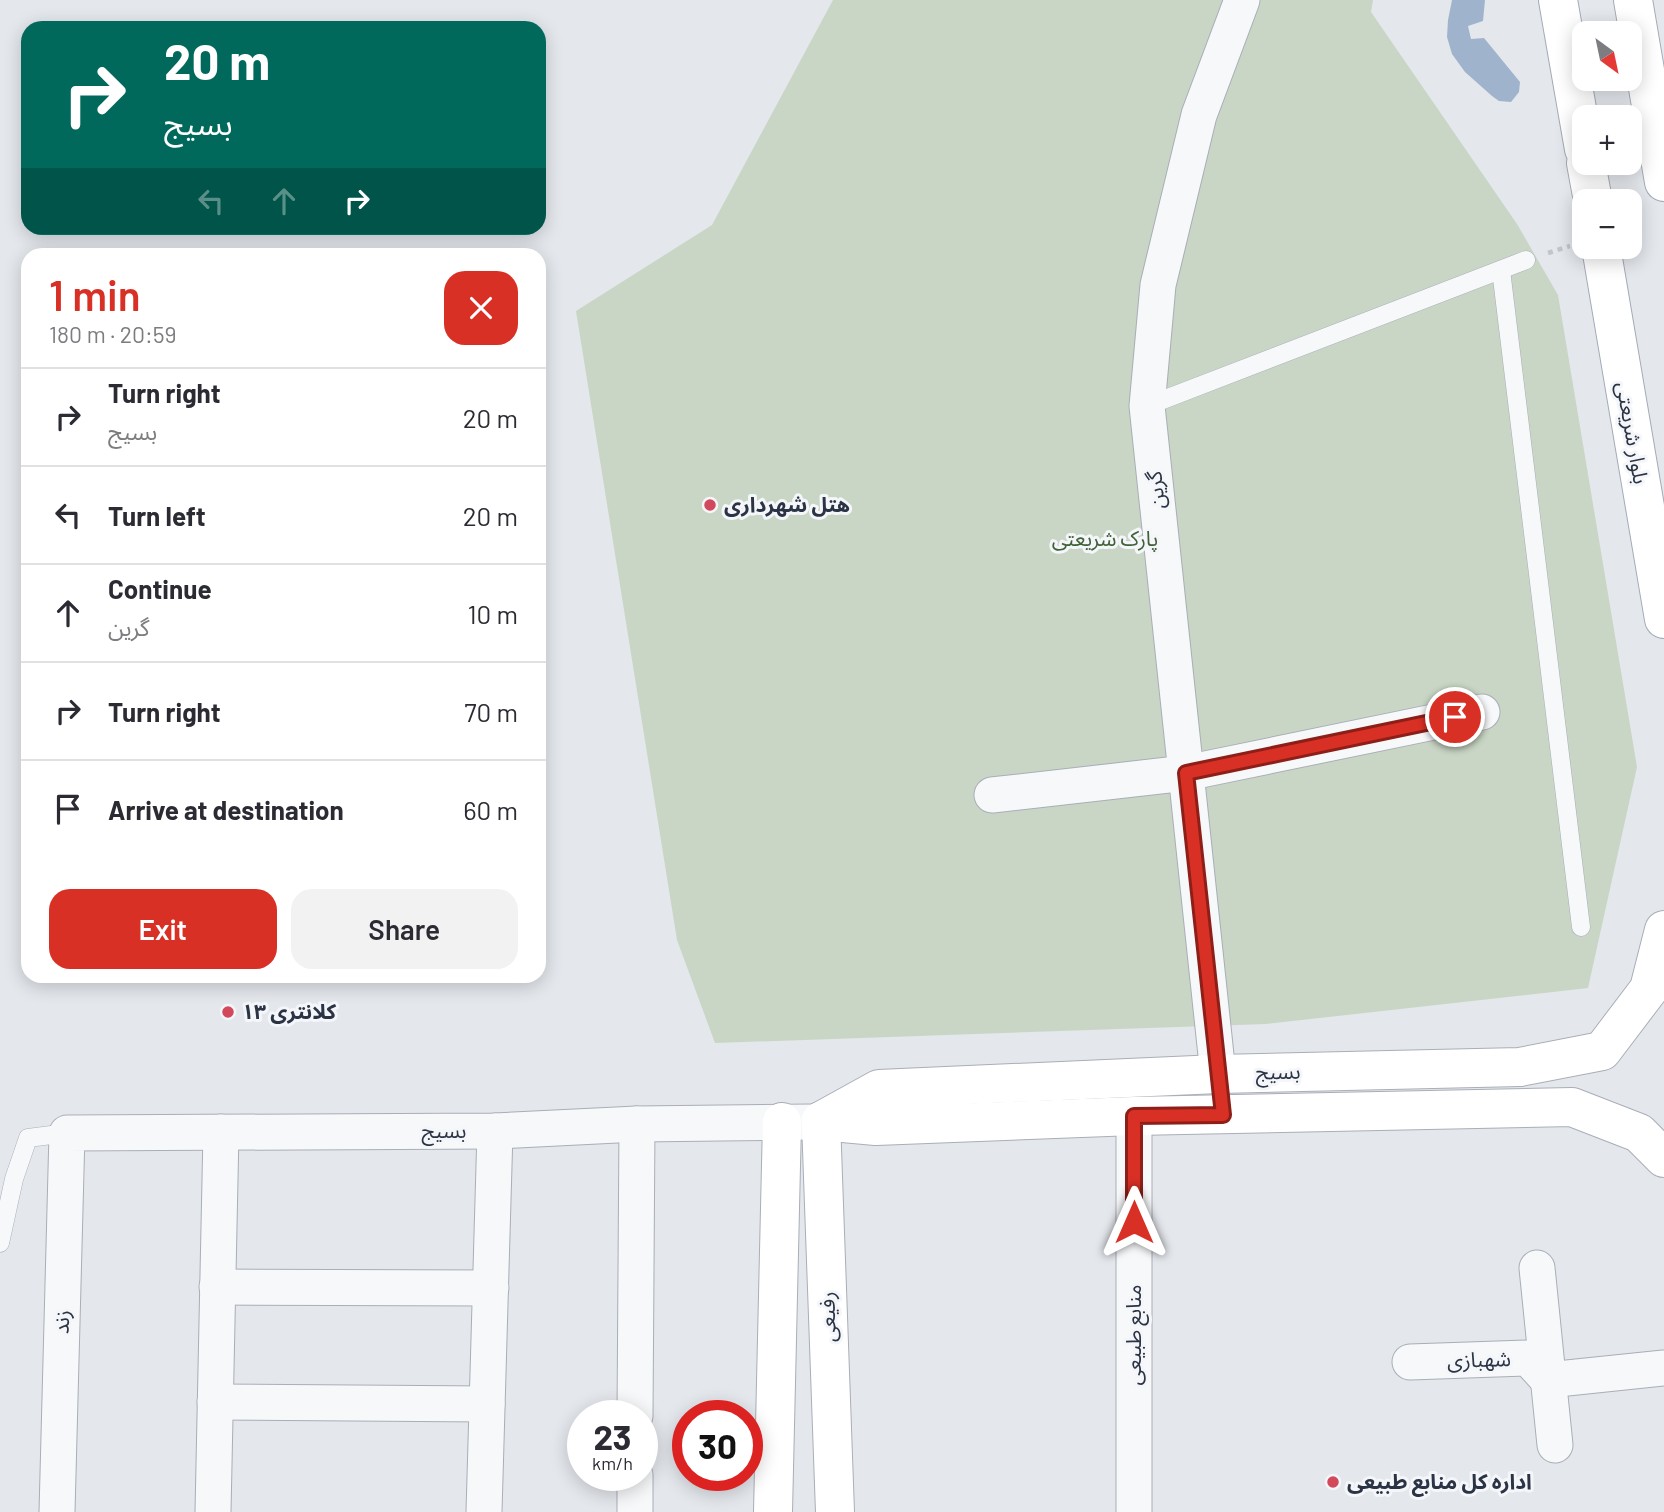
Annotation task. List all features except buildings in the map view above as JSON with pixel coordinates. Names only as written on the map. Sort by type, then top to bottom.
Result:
[{"type":"street","name":"گرین","points":[[1218,1074],[1147,406],[1158,285],[1199,115],[1242,0]]},
{"type":"street","points":[[1558,0],[1576,105]]},
{"type":"street","points":[[1633,0],[1655,69],[1664,182]]},
{"type":"street","name":"بلوار شریعتی","points":[[1589,259],[1664,618]]},
{"type":"street","points":[[992,795],[1186,773],[1482,712]]},
{"type":"street","name":"بسیج","points":[[821,1121],[879,1089],[1218,1074],[1520,1067],[1602,1051],[1649,989],[1664,930]]},
{"type":"street","points":[[1218,1074],[1223,1115]]},
{"type":"street","name":"بسیج","points":[[67,1133],[495,1131],[637,1124],[821,1121],[876,1126],[1134,1116],[1572,1107],[1639,1133],[1664,1158]]},
{"type":"street","name":"منابع طبیعی","points":[[1134,1116],[1134,1512]]},
{"type":"street","name":"رفیعی","points":[[821,1121],[835,1512]]},
{"type":"street","points":[[773,1512],[782,1122]]},
{"type":"street","points":[[635,1400],[637,1124]]},
{"type":"street","points":[[484,1512],[495,1131]]},
{"type":"street","points":[[213,1512],[220,1132]]},
{"type":"street","name":"زند","points":[[57,1512],[67,1133]]},
{"type":"street","points":[[1537,1268],[1555,1445]]},
{"type":"street","points":[[218,1287],[491,1288]]},
{"type":"street","name":"شهبازی","points":[[1410,1362],[1528,1358],[1548,1380]]},
{"type":"street","points":[[1548,1380],[1664,1368]]},
{"type":"street","points":[[215,1402],[487,1404]]},
{"type":"street","points":[[635,1491],[635,1512]]},
{"type":"lane","points":[[1147,406],[1526,260]]},
{"type":"lane","points":[[1500,270],[1581,927]]},
{"type":"lane","points":[[0,1243],[14,1179],[28,1138],[67,1133]]},
{"type":"path","points":[[1526,260],[1572,249]]},
{"type":"green space","name":"پارک شریعتی","points":[[833,0],[1373,0],[1371,12],[1517,224],[1558,295],[1637,767],[1588,988],[1266,1024],[715,1043],[677,940],[576,311],[712,225]]},
{"type":"water","points":[[1452,0],[1485,0],[1483,21],[1468,26],[1471,39],[1484,38],[1520,82],[1519,92],[1511,102],[1499,101],[1492,96],[1465,72],[1452,54],[1447,37]]},
{"type":"place","name":"هتل شهرداری","points":[[710,505]]},
{"type":"place","name":"کلانتری ۱۳","points":[[228,1012]]},
{"type":"place","name":"اداره کل منابع طبیعی","points":[[1333,1482]]},
{"type":"route","points":[[1134,1222],[1134,1116],[1223,1115],[1186,773],[1455,717]]}]
